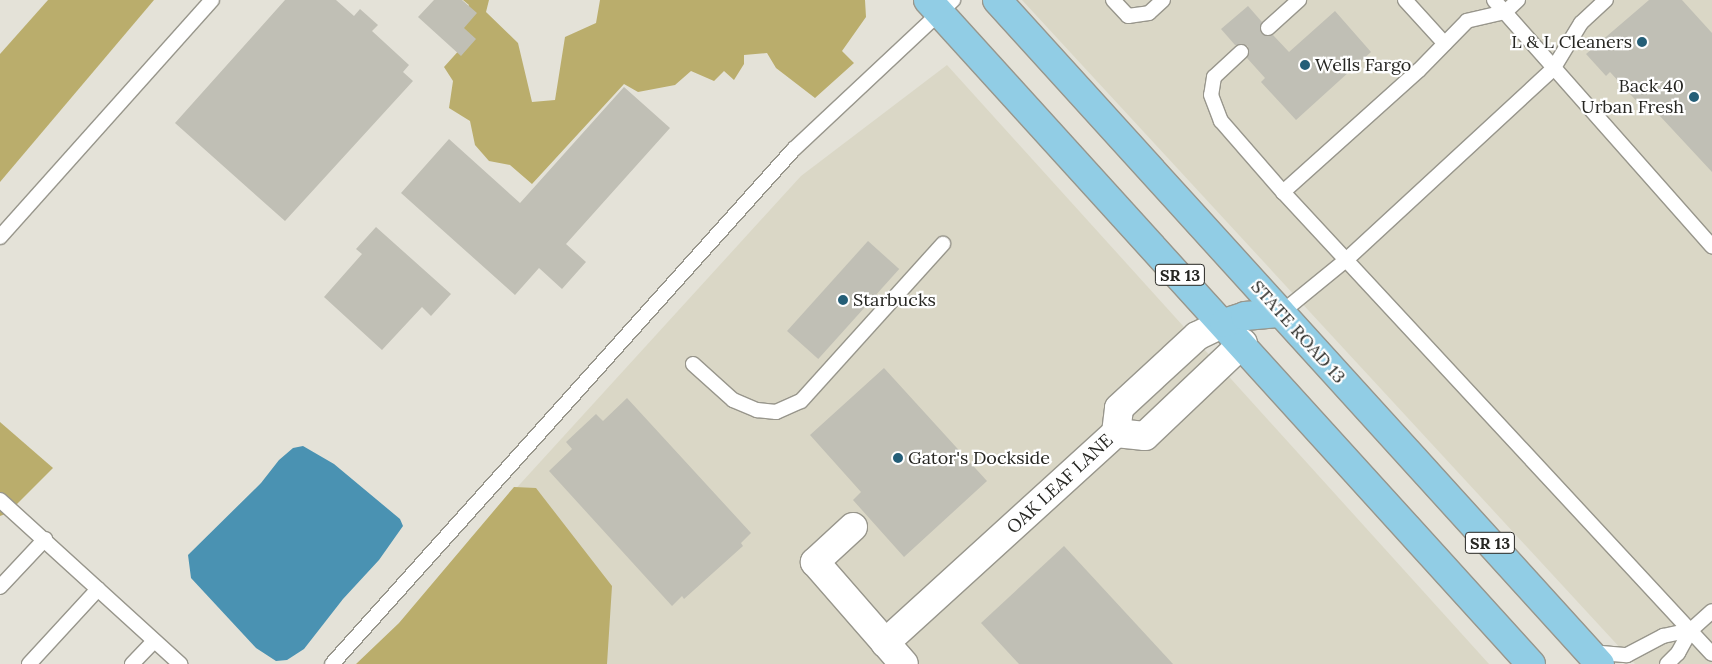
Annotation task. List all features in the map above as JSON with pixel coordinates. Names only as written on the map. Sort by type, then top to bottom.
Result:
[{"type":"main road","name":"STATE ROAD 13","points":[[997,0],[1595,658]]},
{"type":"main road","name":"SR 13","points":[[940,4],[1531,664]]},
{"type":"main road","points":[[1224,323],[1245,316],[1281,313]]},
{"type":"street","name":"OAK LEAF LANE","points":[[885,643],[1116,433],[1119,408],[1198,336],[1224,323]]},
{"type":"street","points":[[1116,433],[1145,436],[1243,343]]},
{"type":"street","points":[[853,527],[815,562],[904,664]]},
{"type":"lane","points":[[0,237],[212,0]]},
{"type":"lane","points":[[1113,0],[1128,16],[1148,13],[1164,0]]},
{"type":"lane","points":[[1268,28],[1299,0]]},
{"type":"lane","points":[[1405,0],[1445,44]]},
{"type":"lane","points":[[1494,0],[1553,69],[1712,246]]},
{"type":"lane","points":[[1283,192],[1445,44],[1467,21],[1505,12],[1518,0]]},
{"type":"lane","points":[[1281,313],[1346,260],[1553,69],[1580,23],[1606,0]]},
{"type":"lane","points":[[332,664],[794,149],[940,4]]},
{"type":"lane","points":[[1241,52],[1214,77],[1210,95],[1221,121],[1283,192],[1712,654]]},
{"type":"lane","points":[[693,364],[733,400],[757,410],[776,412],[801,401],[943,244]]},
{"type":"lane","points":[[0,500],[180,664]]},
{"type":"lane","points":[[0,587],[45,539]]},
{"type":"lane","points":[[29,664],[98,589]]},
{"type":"lane","points":[[1668,664],[1678,653],[1691,630],[1712,610]]},
{"type":"lane","points":[[1595,658],[1627,655],[1663,636],[1691,630]]},
{"type":"lane","points":[[132,664],[154,641]]},
{"type":"shaded area","points":[[48,0],[154,0],[0,182],[0,54]]},
{"type":"shaded area","points":[[463,0],[489,0],[486,12],[518,43],[532,102],[555,100],[565,37],[596,23],[600,0],[865,0],[866,17],[842,51],[854,63],[815,98],[776,68],[767,53],[744,55],[744,64],[734,80],[724,71],[714,81],[691,71],[675,85],[638,92],[624,84],[532,184],[510,165],[489,161],[475,145],[470,121],[449,108],[453,81],[444,67],[462,47],[455,28],[469,5]]},
{"type":"shaded area","points":[[1022,0],[1712,0],[1712,664],[1635,664]]},
{"type":"shaded area","points":[[947,65],[1489,664],[549,664],[469,540],[801,176]]},
{"type":"shaded area","points":[[0,422],[53,468],[8,513],[0,516]]},
{"type":"shaded area","points":[[514,487],[536,488],[612,586],[607,664],[356,664],[399,623]]},
{"type":"water","points":[[303,446],[334,464],[400,519],[403,526],[379,560],[343,599],[304,649],[287,660],[276,661],[256,648],[191,578],[188,555],[261,483],[279,460],[293,448]]},
{"type":"building","points":[[285,0],[336,0],[354,16],[360,9],[378,25],[372,31],[409,65],[403,72],[413,81],[285,221],[175,123]]},
{"type":"building","points":[[434,0],[462,0],[477,13],[464,28],[476,39],[461,56],[418,17]]},
{"type":"building","points":[[1649,0],[1682,0],[1712,33],[1712,172],[1646,101],[1641,106],[1610,72],[1606,76],[1586,54]]},
{"type":"building","name":"Wells Fargo","points":[[1248,6],[1262,22],[1261,33],[1273,35],[1289,52],[1335,11],[1371,52],[1296,120],[1261,82],[1265,78],[1247,58],[1248,46],[1235,45],[1221,29]]},
{"type":"building","points":[[624,87],[670,128],[566,244],[586,262],[562,289],[539,268],[515,295],[401,193],[449,139],[520,203]]},
{"type":"building","points":[[376,227],[451,294],[431,316],[422,307],[382,350],[324,297],[362,254],[356,249]]},
{"type":"building","name":"Starbucks","points":[[868,241],[899,269],[818,359],[787,331]]},
{"type":"building","name":"Gator's Dockside","points":[[884,368],[987,481],[904,557],[853,500],[861,492],[810,435]]},
{"type":"building","points":[[627,398],[751,533],[741,543],[743,546],[684,599],[682,596],[672,606],[549,471],[572,449],[566,442],[596,414],[603,421]]},
{"type":"building","points":[[1064,546],[1173,664],[1019,664],[981,623]]},
{"type":"place","name":"L & L Cleaners","points":[[1642,42]]},
{"type":"place","name":"Wells Fargo","points":[[1305,65]]},
{"type":"place","name":"Back 40 Urban Fresh","points":[[1694,97]]},
{"type":"place","name":"Starbucks","points":[[843,300]]},
{"type":"place","name":"Gator's Dockside","points":[[898,458]]}]
